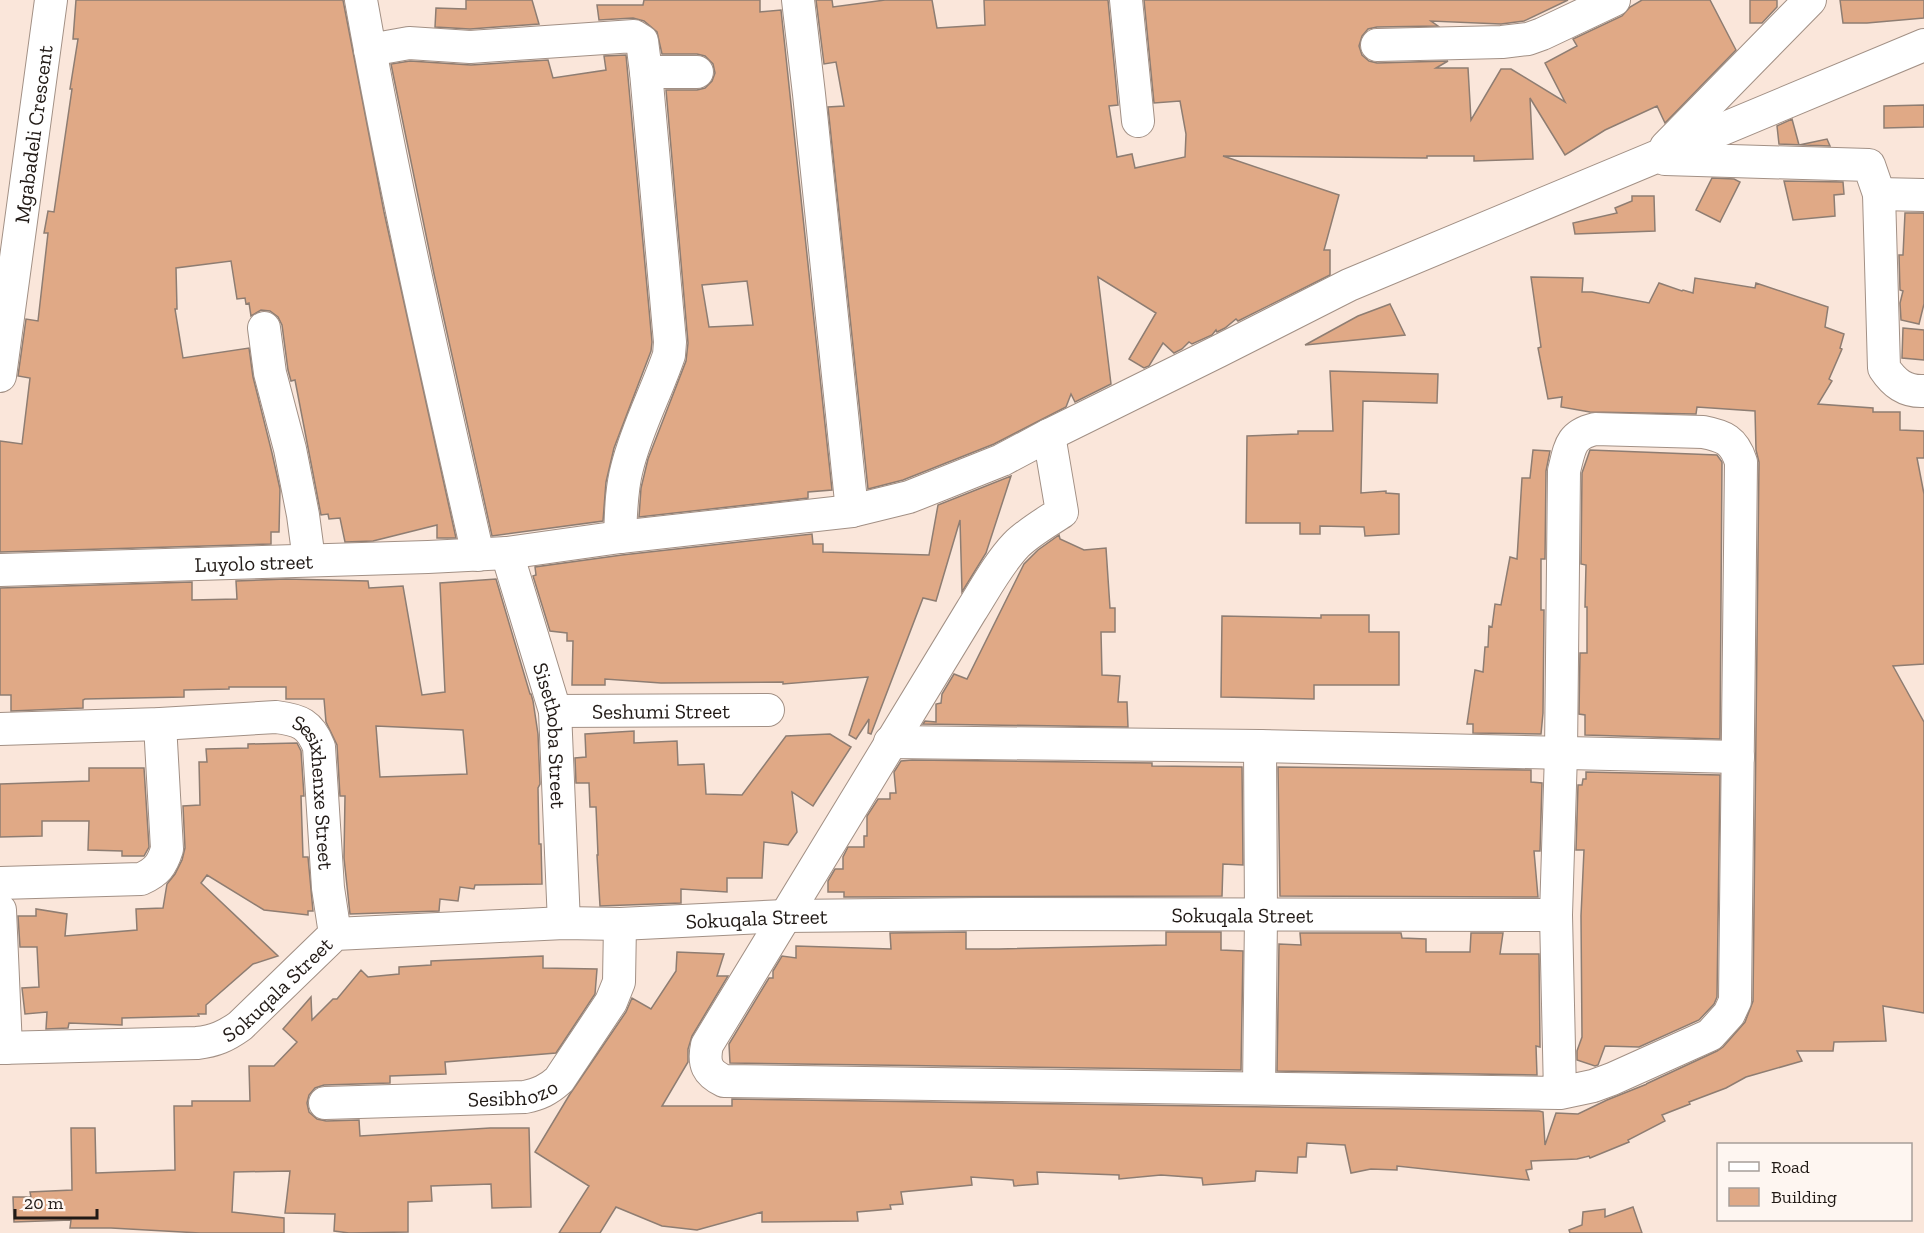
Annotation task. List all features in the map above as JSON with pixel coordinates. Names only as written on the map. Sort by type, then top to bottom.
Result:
[{"type":"street","name":"Mgabadeli Crescent","points":[[0,376],[51,0]]},
{"type":"street","name":"Sisethoba Street","points":[[361,0],[408,243],[493,554],[555,711],[564,923]]},
{"type":"street","points":[[798,0],[852,511]]},
{"type":"street","points":[[1126,0],[1138,121]]},
{"type":"street","points":[[1377,45],[1502,42],[1528,39],[1614,0]]},
{"type":"street","points":[[1655,159],[1810,0]]},
{"type":"street","points":[[370,50],[409,43],[470,47],[634,36],[642,41],[670,342],[667,361],[639,427],[626,470],[622,494],[620,537]]},
{"type":"street","name":"Luyolo street","points":[[0,570],[493,554],[852,511],[909,497],[1002,460],[1349,285],[1924,45]]},
{"type":"street","points":[[646,72],[698,72]]},
{"type":"street","points":[[1655,159],[1869,165],[1879,194],[1884,368],[1890,378],[1900,386],[1912,392],[1924,392]]},
{"type":"street","points":[[1879,194],[1924,195]]},
{"type":"street","points":[[264,328],[270,373],[290,449],[303,515],[309,560]]},
{"type":"street","points":[[1049,435],[1062,512],[1037,528],[1017,545],[1000,565],[890,742],[707,1045],[705,1056],[707,1067],[713,1076],[724,1081],[1560,1093],[1593,1086],[1612,1079],[1710,1035],[1729,1014],[1735,1001],[1738,757],[1741,462],[1728,440],[1717,435],[1703,432],[1595,429],[1580,434],[1575,439],[1564,471],[1561,753],[1556,915],[1560,1093]]},
{"type":"street","name":"Seshumi Street","points":[[555,711],[768,710]]},
{"type":"street","name":"Sesixhenxe Street","points":[[0,729],[160,724],[276,717],[291,718],[304,724],[314,733],[319,747],[328,888],[335,934]]},
{"type":"street","points":[[0,883],[141,879],[153,874],[161,866],[167,849],[160,724]]},
{"type":"street","points":[[890,742],[1260,746],[1738,757]]},
{"type":"street","points":[[1259,1089],[1260,746]]},
{"type":"street","points":[[0,910],[3,1048]]},
{"type":"street","name":"Sokuqala Street","points":[[3,1048],[215,1041],[240,1026],[335,934],[564,923],[621,924],[785,916],[1556,915]]},
{"type":"street","name":"Sesibhozo","points":[[325,1103],[525,1097],[550,1089],[559,1080],[611,1002],[619,982],[621,924]]},
{"type":"building","points":[[76,0],[343,0],[384,212],[456,538],[437,538],[437,525],[373,541],[345,542],[340,518],[329,519],[328,514],[321,515],[295,380],[291,381],[288,370],[282,325],[278,317],[270,311],[261,310],[251,316],[249,303],[246,304],[245,298],[237,299],[231,261],[176,268],[177,309],[175,309],[183,358],[249,348],[253,377],[280,489],[279,532],[271,532],[271,544],[0,552],[0,441],[22,444],[30,378],[18,376],[26,319],[38,321],[48,233],[44,233],[48,211],[54,212],[78,39],[73,39]]},
{"type":"building","points":[[466,0],[532,0],[539,24],[470,29],[435,27],[436,8],[466,9]]},
{"type":"building","points":[[644,0],[760,0],[760,12],[781,10],[832,490],[808,492],[808,498],[639,517],[641,488],[648,459],[686,361],[688,343],[666,90],[705,88],[712,81],[715,73],[713,64],[705,56],[662,54],[657,32],[644,21],[633,18],[599,20],[597,5],[643,5]],"holes":[[[747,281],[753,325],[709,327],[702,285]]]},
{"type":"building","points":[[816,0],[832,0],[833,7],[885,0],[932,0],[937,28],[985,25],[984,0],[1108,0],[1118,105],[1109,106],[1117,157],[1132,154],[1135,168],[1185,157],[1186,134],[1180,101],[1154,103],[1144,0],[1568,0],[1524,21],[1501,24],[1431,21],[1438,26],[1377,27],[1368,29],[1362,36],[1359,46],[1362,55],[1369,61],[1377,63],[1448,61],[1436,68],[1468,68],[1471,120],[1501,69],[1511,69],[1565,102],[1545,63],[1577,46],[1573,39],[1622,16],[1630,7],[1642,0],[1710,0],[1736,50],[1665,123],[1657,106],[1605,130],[1565,155],[1530,98],[1533,159],[1474,161],[1474,156],[1427,156],[1427,158],[1223,156],[1339,195],[1324,250],[1330,250],[1330,275],[1238,321],[1236,319],[1225,328],[1217,332],[1216,330],[1212,335],[1192,344],[1189,342],[1174,353],[1163,343],[1149,366],[1144,368],[1129,359],[1156,313],[1098,277],[1111,384],[1075,402],[1071,394],[1066,407],[994,444],[903,480],[868,489],[828,107],[844,106],[836,62],[824,64]]},
{"type":"building","points":[[1750,0],[1777,0],[1777,7],[1762,23],[1750,23]]},
{"type":"building","points":[[1840,0],[1924,0],[1924,18],[1843,23]]},
{"type":"building","points":[[626,55],[651,351],[614,448],[606,482],[603,521],[492,536],[434,274],[391,64],[410,61],[471,65],[548,60],[553,78],[606,70],[604,56]]},
{"type":"building","points":[[1924,105],[1924,127],[1884,128],[1884,106]]},
{"type":"building","points":[[1792,119],[1799,145],[1779,144],[1777,126]]},
{"type":"building","points":[[1827,139],[1830,146],[1800,145]]},
{"type":"building","points":[[1712,178],[1734,179],[1740,182],[1720,222],[1696,210]]},
{"type":"building","points":[[1784,181],[1843,182],[1844,194],[1834,195],[1835,216],[1793,220]]},
{"type":"building","points":[[1632,196],[1654,196],[1655,231],[1575,234],[1573,223],[1617,213],[1615,208],[1632,201]]},
{"type":"building","points":[[1905,213],[1924,213],[1924,304],[1919,324],[1901,320],[1900,303],[1903,291],[1900,290],[1899,255],[1903,255]]},
{"type":"building","points":[[1531,277],[1583,278],[1582,292],[1649,303],[1659,283],[1693,293],[1695,278],[1755,288],[1756,283],[1828,307],[1825,327],[1844,334],[1840,348],[1842,349],[1829,379],[1832,381],[1818,404],[1873,408],[1873,412],[1900,412],[1900,430],[1924,431],[1924,458],[1917,458],[1924,494],[1924,664],[1893,666],[1924,722],[1924,1013],[1883,1006],[1886,1041],[1834,1042],[1833,1051],[1797,1051],[1802,1061],[1746,1077],[1726,1088],[1689,1102],[1690,1104],[1662,1115],[1665,1121],[1628,1140],[1629,1142],[1590,1158],[1589,1156],[1577,1159],[1531,1161],[1532,1169],[1526,1170],[1529,1180],[1397,1166],[1397,1170],[1371,1169],[1351,1173],[1345,1145],[1307,1143],[1306,1157],[1298,1157],[1297,1173],[1256,1171],[1255,1181],[1203,1185],[1202,1178],[1161,1175],[1119,1179],[1119,1175],[1037,1172],[1038,1184],[1014,1186],[1013,1180],[971,1177],[972,1185],[901,1192],[903,1204],[890,1205],[891,1209],[857,1212],[858,1221],[762,1222],[762,1212],[697,1230],[662,1226],[616,1207],[600,1233],[559,1233],[589,1186],[535,1152],[570,1094],[626,1012],[632,998],[651,1009],[676,971],[677,952],[724,954],[717,976],[728,976],[692,1036],[688,1049],[688,1062],[662,1106],[732,1106],[732,1099],[1539,1111],[1543,1112],[1545,1145],[1556,1113],[1578,1114],[1723,1047],[1745,1022],[1753,1001],[1759,462],[1756,450],[1755,411],[1697,407],[1696,414],[1590,412],[1561,407],[1562,397],[1548,399],[1538,348],[1541,347]]},
{"type":"building","points":[[1390,304],[1405,335],[1305,345],[1358,316]]},
{"type":"building","points":[[1903,328],[1924,330],[1924,360],[1902,358]]},
{"type":"building","points":[[1330,371],[1438,374],[1437,403],[1363,401],[1361,493],[1386,491],[1386,493],[1399,494],[1399,534],[1365,536],[1364,527],[1320,526],[1320,534],[1300,534],[1300,523],[1246,523],[1247,436],[1298,434],[1298,431],[1333,431]]},
{"type":"building","points":[[1533,450],[1550,451],[1546,471],[1545,559],[1541,559],[1541,610],[1544,610],[1541,734],[1473,733],[1473,724],[1467,724],[1475,670],[1483,672],[1485,647],[1488,647],[1489,626],[1492,627],[1495,604],[1501,605],[1510,557],[1517,559],[1522,478],[1530,478]]},
{"type":"building","points":[[1590,450],[1717,455],[1722,462],[1720,739],[1585,735],[1585,715],[1579,714],[1580,653],[1587,653],[1586,565],[1581,564],[1582,473]]},
{"type":"building","points":[[1011,476],[986,553],[962,592],[960,520],[936,601],[923,598],[871,734],[868,733],[869,719],[856,739],[849,735],[868,677],[783,684],[783,682],[661,683],[605,679],[605,685],[572,685],[573,641],[567,641],[567,633],[550,631],[533,576],[536,575],[535,567],[812,534],[813,544],[823,544],[823,552],[929,555],[938,505]]},
{"type":"building","points":[[1059,535],[1060,539],[1084,550],[1106,548],[1110,608],[1115,608],[1115,632],[1101,632],[1102,675],[1120,676],[1118,702],[1127,702],[1128,727],[923,724],[925,721],[936,722],[936,704],[941,703],[942,694],[954,674],[967,679],[1024,564],[1038,550]]},
{"type":"building","points":[[286,579],[368,581],[369,588],[403,586],[422,695],[445,692],[440,583],[496,579],[533,701],[538,734],[539,844],[541,844],[542,884],[475,885],[474,889],[460,887],[458,901],[440,899],[439,911],[350,914],[344,858],[345,796],[340,796],[337,745],[326,722],[324,699],[286,699],[286,687],[229,687],[229,689],[184,690],[184,697],[85,699],[83,708],[11,711],[11,695],[0,695],[0,588],[192,582],[192,600],[237,599],[236,581]],"holes":[[[376,726],[463,730],[467,774],[380,777]]]},
{"type":"building","points":[[1321,615],[1369,615],[1369,632],[1399,632],[1399,685],[1314,685],[1314,699],[1221,697],[1222,616],[1321,618]]},
{"type":"building","points":[[634,731],[634,743],[677,741],[678,765],[704,764],[706,794],[742,795],[786,736],[830,734],[851,747],[813,806],[792,792],[797,832],[788,845],[764,842],[762,878],[727,878],[727,892],[681,889],[681,903],[600,906],[596,807],[590,807],[589,783],[576,783],[575,758],[586,757],[585,734]]},
{"type":"building","points":[[297,743],[301,751],[304,796],[301,796],[303,857],[308,857],[313,911],[308,911],[308,915],[264,910],[207,875],[201,883],[278,956],[253,964],[206,1005],[206,1014],[198,1014],[199,1016],[122,1018],[122,1025],[69,1023],[68,1028],[46,1029],[47,1012],[25,1014],[22,988],[39,987],[37,947],[20,947],[18,916],[36,916],[36,909],[67,914],[65,936],[137,930],[136,909],[163,908],[167,884],[182,860],[185,848],[183,806],[200,805],[199,762],[207,762],[206,749],[248,748],[248,744]]},
{"type":"building","points":[[901,761],[1152,763],[1152,766],[1242,767],[1243,865],[1223,864],[1222,896],[844,897],[844,892],[828,892],[828,881],[835,869],[843,869],[843,857],[848,847],[864,847],[864,836],[867,836],[867,816],[878,799],[890,799],[890,793],[896,793],[894,772]]},
{"type":"building","points":[[1278,767],[1531,770],[1531,782],[1542,783],[1540,851],[1534,851],[1538,897],[1280,896]]},
{"type":"building","points":[[89,768],[144,768],[149,847],[144,856],[122,856],[122,851],[88,850],[89,821],[42,821],[42,836],[0,837],[0,784],[89,781]]},
{"type":"building","points":[[1586,772],[1720,775],[1717,997],[1714,1004],[1699,1020],[1639,1047],[1605,1046],[1598,1065],[1595,1066],[1577,1060],[1577,1051],[1582,1037],[1581,916],[1584,850],[1576,850],[1578,785],[1582,785],[1583,779],[1586,779]]},
{"type":"building","points":[[966,932],[966,949],[999,949],[1166,945],[1166,932],[1221,932],[1221,950],[1243,951],[1241,1070],[730,1063],[729,1044],[769,978],[773,978],[773,971],[782,956],[796,958],[796,946],[891,949],[890,933]]},
{"type":"building","points":[[1300,933],[1401,933],[1402,938],[1426,939],[1426,952],[1470,952],[1471,933],[1503,933],[1500,954],[1539,954],[1540,1047],[1536,1046],[1537,1075],[1277,1071],[1279,944],[1301,945]]},
{"type":"building","points":[[543,956],[543,968],[597,969],[595,994],[556,1053],[445,1062],[446,1074],[390,1076],[390,1083],[324,1085],[315,1088],[309,1095],[307,1103],[309,1112],[317,1119],[359,1120],[360,1136],[490,1128],[529,1128],[531,1207],[492,1208],[491,1184],[431,1186],[432,1201],[408,1202],[408,1232],[349,1233],[334,1231],[335,1214],[285,1213],[290,1171],[234,1172],[232,1212],[284,1218],[284,1233],[200,1233],[70,1228],[71,1220],[14,1222],[13,1197],[31,1197],[30,1192],[72,1190],[71,1128],[95,1128],[96,1173],[175,1170],[174,1106],[192,1106],[192,1101],[250,1101],[249,1066],[274,1066],[297,1042],[283,1029],[311,997],[312,1020],[333,999],[337,999],[361,970],[368,977],[399,974],[399,967],[431,965],[431,961]]},
{"type":"building","points":[[1633,1207],[1642,1233],[1570,1233],[1569,1230],[1582,1225],[1583,1212],[1605,1209],[1605,1217]]}]
